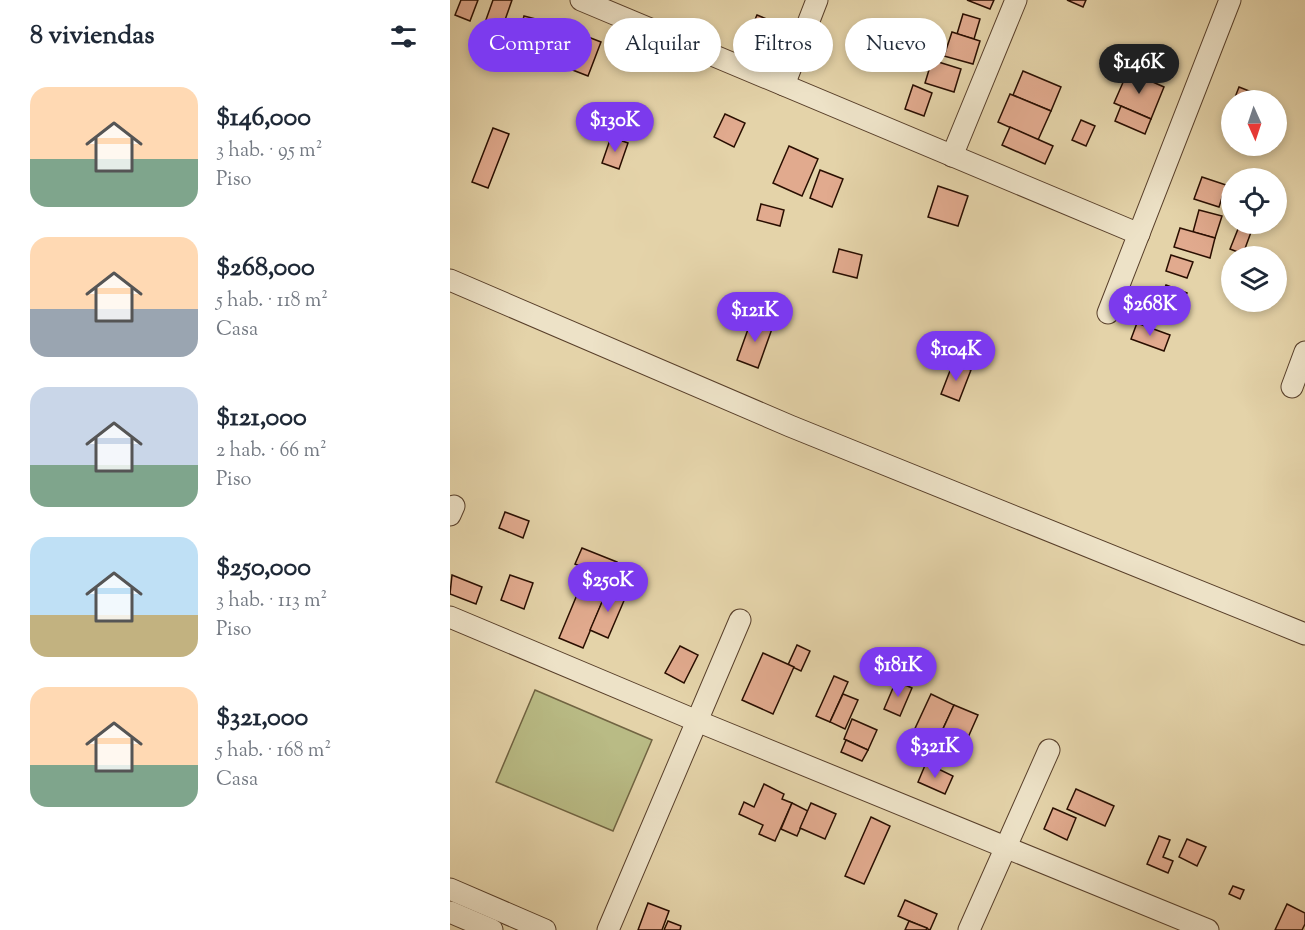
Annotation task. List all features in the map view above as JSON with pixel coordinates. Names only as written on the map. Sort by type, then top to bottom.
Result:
[{"type":"street","points":[[581,0],[603,4],[784,85],[1139,234]]},
{"type":"street","points":[[784,85],[818,0]]},
{"type":"street","points":[[952,156],[1016,0]]},
{"type":"street","points":[[1107,313],[1230,0]]},
{"type":"street","points":[[450,280],[790,426],[1305,634]]},
{"type":"street","points":[[1292,387],[1305,352]]},
{"type":"street","points":[[450,617],[697,721],[1208,930]]},
{"type":"street","points":[[608,930],[740,620]]},
{"type":"street","points":[[969,930],[1049,750]]},
{"type":"street","points":[[450,890],[545,930]]},
{"type":"street","points":[[450,912],[492,930]]},
{"type":"green space","points":[[535,690],[652,740],[613,831],[496,782]]},
{"type":"building","points":[[461,0],[478,0],[471,18],[468,18],[468,20],[455,15]]},
{"type":"building","points":[[493,0],[512,0],[506,18],[487,18]]},
{"type":"building","points":[[967,0],[994,0],[990,9]]},
{"type":"building","points":[[1067,0],[1086,0],[1083,7]]},
{"type":"building","points":[[963,14],[980,19],[974,39],[957,34]]},
{"type":"building","points":[[952,32],[980,41],[973,64],[947,57],[947,47]]},
{"type":"building","points":[[592,38],[601,42],[592,66]]},
{"type":"building","points":[[947,65],[961,69],[954,92],[925,83],[928,72],[947,72]]},
{"type":"building","points":[[1023,71],[1061,87],[1051,111],[1013,95]]},
{"type":"building","points":[[1128,71],[1164,87],[1151,119],[1114,103]]},
{"type":"building","points":[[578,72],[590,72],[588,76]]},
{"type":"building","points":[[913,85],[932,93],[924,116],[905,109]]},
{"type":"building","points":[[1010,94],[1051,111],[1038,140],[998,122]]},
{"type":"building","points":[[1121,106],[1151,119],[1145,134],[1115,121]]},
{"type":"building","points":[[725,114],[745,123],[734,147],[714,137]]},
{"type":"building","points":[[1081,120],[1095,126],[1086,146],[1072,140]]},
{"type":"building","points":[[1010,127],[1053,146],[1045,164],[1002,145]]},
{"type":"building","points":[[493,128],[509,134],[488,188],[472,182]]},
{"type":"building","points":[[611,137],[628,143],[619,169],[602,163]]},
{"type":"building","points":[[789,146],[818,159],[802,196],[773,183]]},
{"type":"building","points":[[820,170],[843,179],[832,207],[810,198]]},
{"type":"building","points":[[1202,177],[1221,183],[1219,207],[1194,199]]},
{"type":"building","points":[[938,186],[968,196],[958,226],[928,217]]},
{"type":"building","points":[[761,204],[784,210],[780,226],[757,220]]},
{"type":"building","points":[[1199,210],[1221,216],[1215,238],[1193,232]]},
{"type":"building","points":[[1180,228],[1215,238],[1210,258],[1174,247]]},
{"type":"building","points":[[1236,234],[1250,234],[1246,246],[1231,246]]},
{"type":"building","points":[[839,249],[862,255],[857,278],[833,272]]},
{"type":"building","points":[[1171,255],[1193,262],[1187,278],[1166,271]]},
{"type":"building","points":[[1166,285],[1187,293],[1178,316],[1157,308]]},
{"type":"building","points":[[752,318],[773,326],[758,368],[737,360]]},
{"type":"building","points":[[1137,323],[1170,335],[1164,351],[1131,339]]},
{"type":"building","points":[[953,363],[971,370],[959,401],[941,394]]},
{"type":"building","points":[[505,512],[529,521],[523,538],[499,528]]},
{"type":"building","points":[[582,548],[617,562],[611,578],[575,564]]},
{"type":"building","points":[[452,575],[482,587],[476,604],[450,594]]},
{"type":"building","points":[[510,575],[533,583],[524,609],[501,600]]},
{"type":"building","points":[[584,578],[608,588],[583,648],[559,638]]},
{"type":"building","points":[[608,588],[626,596],[608,638],[590,630]]},
{"type":"building","points":[[797,645],[810,651],[801,671],[788,665]]},
{"type":"building","points":[[680,646],[698,655],[684,683],[665,673]]},
{"type":"building","points":[[763,653],[794,667],[773,714],[742,700]]},
{"type":"building","points":[[834,676],[848,682],[830,722],[816,716]]},
{"type":"building","points":[[896,681],[912,688],[900,716],[884,709]]},
{"type":"building","points":[[843,694],[858,700],[845,729],[830,722]]},
{"type":"building","points":[[931,694],[954,705],[935,746],[912,735]]},
{"type":"building","points":[[954,705],[978,715],[966,742],[942,731]]},
{"type":"building","points":[[852,719],[877,730],[868,750],[844,739]]},
{"type":"building","points":[[846,740],[868,750],[862,761],[841,752]]},
{"type":"building","points":[[926,763],[953,776],[945,794],[918,782]]},
{"type":"building","points":[[764,784],[784,794],[782,799],[792,803],[775,841],[759,834],[763,825],[739,814],[744,802],[754,807]]},
{"type":"building","points":[[1076,789],[1114,806],[1105,826],[1067,809]]},
{"type":"building","points":[[792,803],[808,811],[797,836],[781,829]]},
{"type":"building","points":[[811,803],[836,814],[825,839],[800,828]]},
{"type":"building","points":[[1053,808],[1076,818],[1067,840],[1044,829]]},
{"type":"building","points":[[871,817],[890,826],[864,884],[845,876]]},
{"type":"building","points":[[1159,836],[1170,840],[1163,857],[1173,861],[1168,873],[1147,864]]},
{"type":"building","points":[[1187,839],[1206,847],[1197,866],[1179,857]]},
{"type":"building","points":[[1233,886],[1244,890],[1240,899],[1229,894]]},
{"type":"building","points":[[905,900],[937,914],[930,930],[898,916]]},
{"type":"building","points":[[648,903],[669,911],[662,930],[638,930]]},
{"type":"building","points":[[1287,904],[1305,913],[1305,924],[1302,930],[1275,930]]},
{"type":"building","points":[[668,921],[681,926],[680,930],[664,930]]},
{"type":"building","points":[[909,921],[927,928],[926,930],[905,930]]}]
